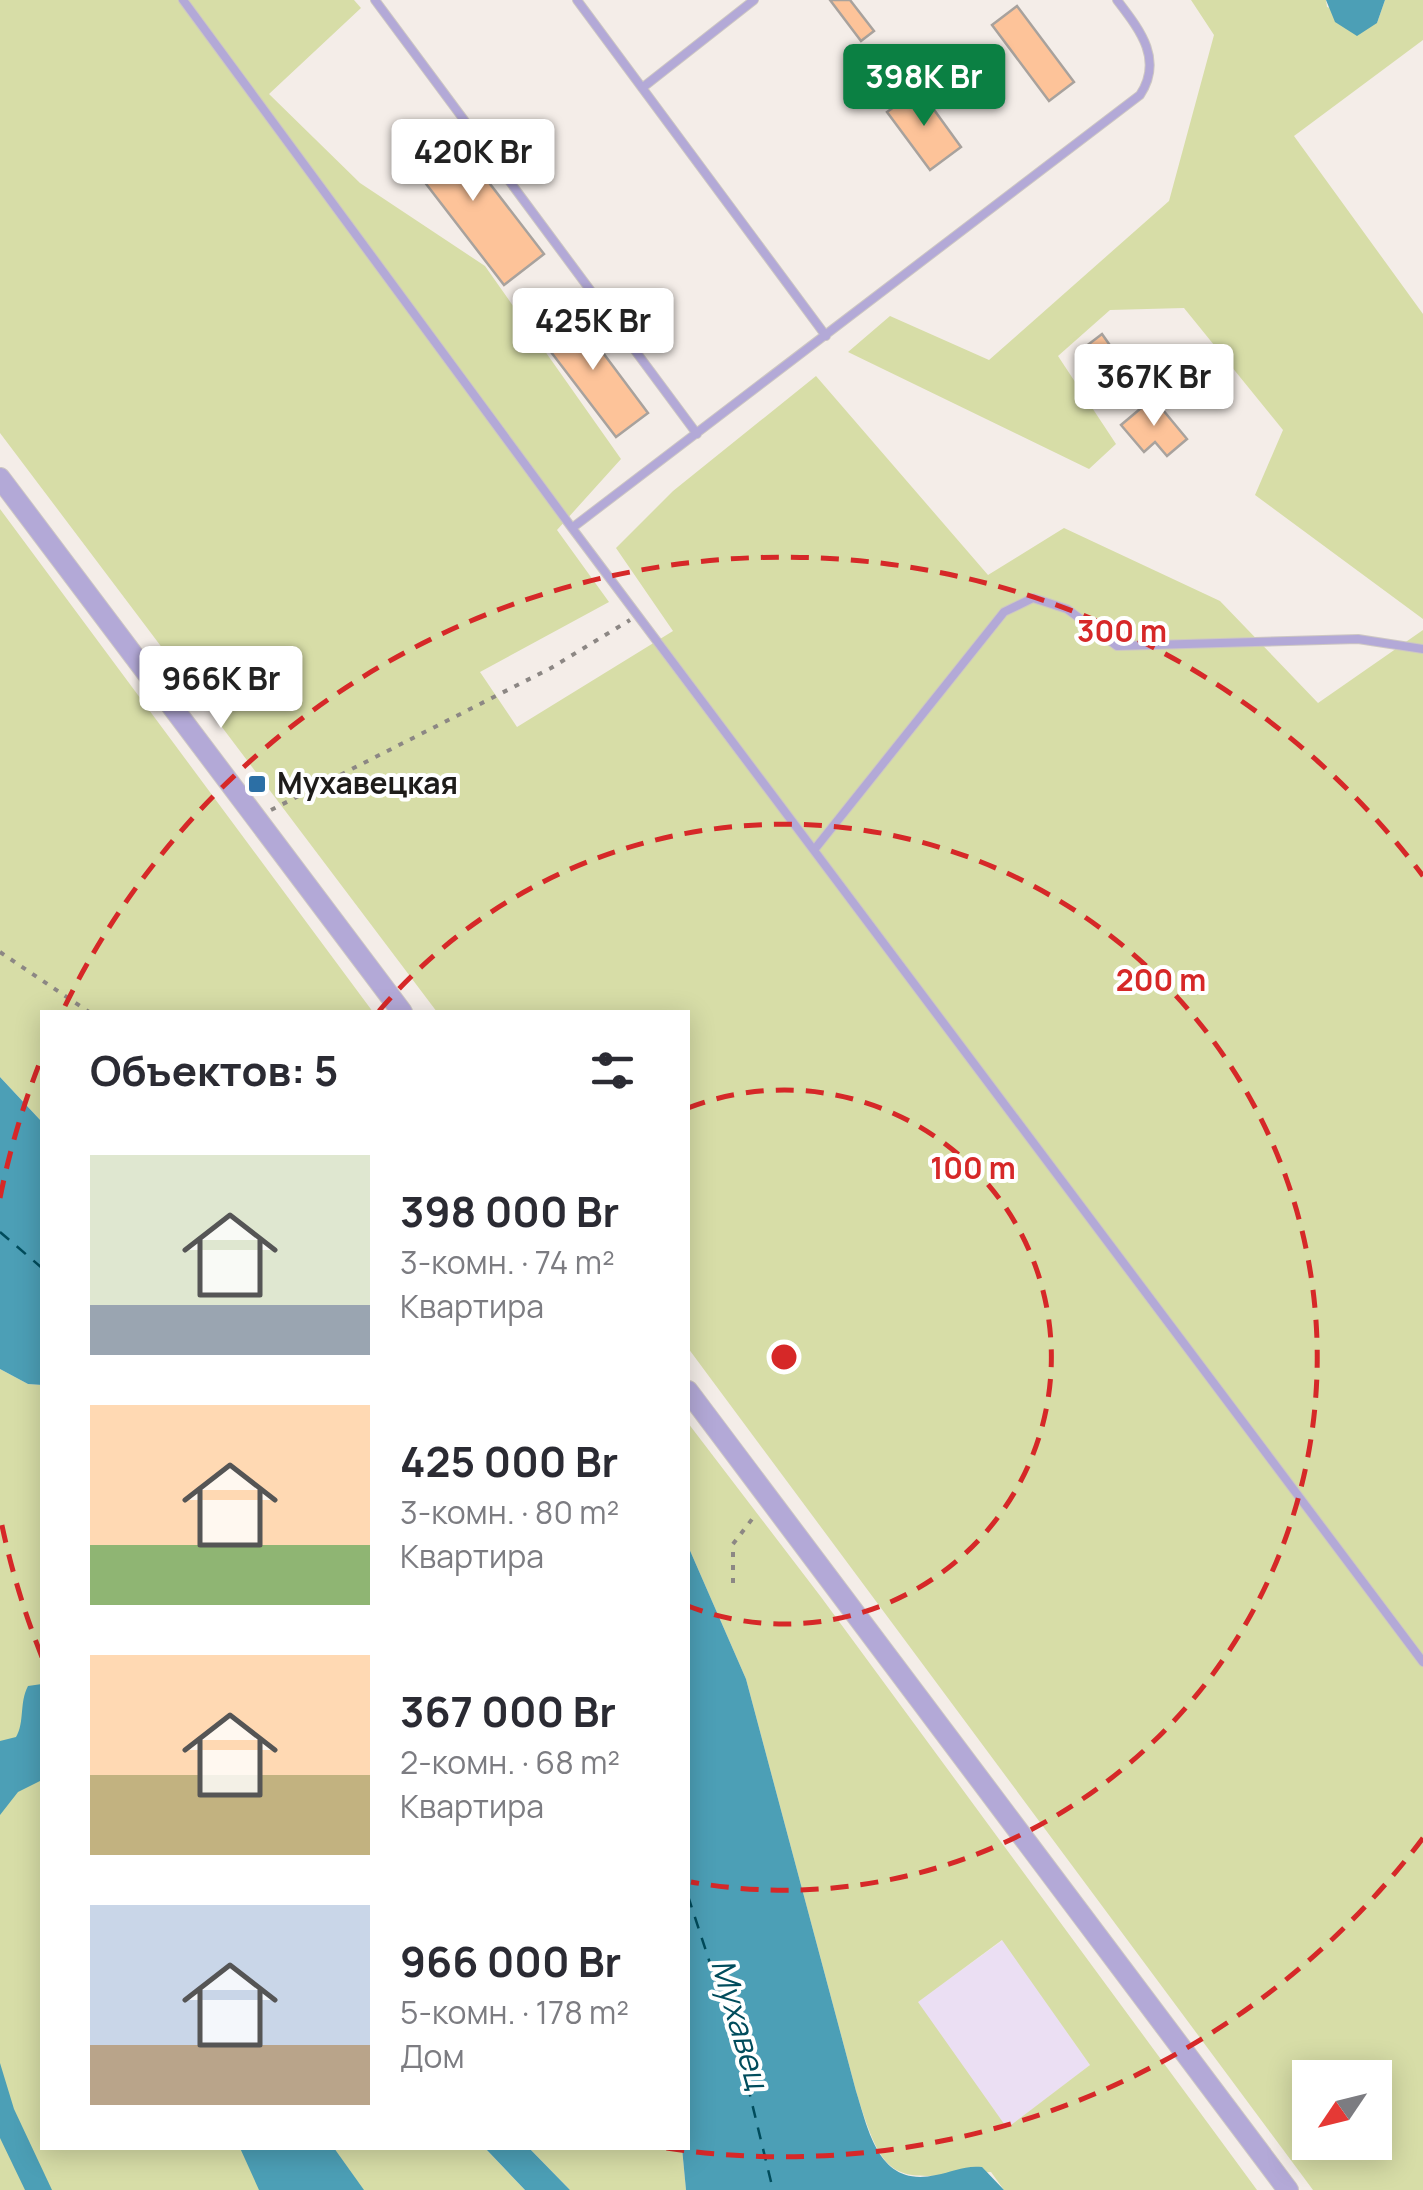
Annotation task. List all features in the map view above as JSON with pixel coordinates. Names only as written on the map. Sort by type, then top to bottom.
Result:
[{"type":"street","points":[[0,478],[400,1010]]},
{"type":"street","points":[[690,1395],[1288,2190]]},
{"type":"lane","points":[[183,0],[572,528],[1423,1662]]},
{"type":"lane","points":[[376,0],[697,434]]},
{"type":"lane","points":[[577,0],[826,336]]},
{"type":"lane","points":[[642,88],[754,0]]},
{"type":"lane","points":[[572,528],[1140,95],[1148,84],[1151,58],[1139,30],[1117,0]]},
{"type":"lane","points":[[814,850],[1004,612],[1033,598],[1067,608],[1118,646],[1358,639],[1423,649]]},
{"type":"path","points":[[255,818],[551,668],[638,615]]},
{"type":"path","points":[[0,952],[86,1010]]},
{"type":"path","points":[[733,1583],[733,1544],[752,1516],[772,1504]]},
{"type":"shaded area","points":[[1003,1940],[1090,2065],[1007,2129],[917,2002]]},
{"type":"green space","points":[[0,0],[354,0],[361,8],[269,94],[360,183],[485,266],[621,459],[557,530],[609,602],[480,672],[517,727],[673,631],[616,548],[673,491],[816,376],[988,575],[1064,528],[1220,601],[1318,703],[1423,630],[1423,2190],[1313,2190],[690,1351],[690,1010],[435,1010],[0,433]]},
{"type":"green space","points":[[1191,0],[1326,0],[1327,7],[1377,23],[1385,0],[1423,0],[1423,40],[1294,136],[1423,314],[1423,619],[1255,495],[1283,430],[1184,308],[1110,310],[1058,356],[1116,444],[1089,469],[848,352],[890,316],[989,360],[1169,201],[1214,35]]},
{"type":"green space","points":[[0,509],[372,1010],[40,1010],[40,1120],[0,1077]]},
{"type":"green space","points":[[0,1369],[28,1384],[40,1385],[40,2150],[487,2150],[525,2190],[0,2190]]},
{"type":"green space","points":[[690,1426],[821,1597],[1257,2190],[1004,2190],[991,2172],[914,2175],[898,2171],[886,2162],[866,2123],[856,2091],[746,1679],[690,1551]],"holes":[[[1002,1940],[1090,2065],[1007,2128],[918,2002]]]},
{"type":"green space","points":[[531,2150],[682,2150],[686,2190],[570,2190]]},
{"type":"water","points":[[1326,0],[1385,0],[1377,23],[1357,36],[1335,22]]},
{"type":"water","points":[[0,1077],[40,1120],[40,1385],[28,1384],[0,1369]]},
{"type":"water","name":"Мухавец","points":[[690,1551],[746,1679],[872,2139],[889,2165],[901,2173],[917,2177],[982,2167],[1004,2190],[686,2190],[682,2150],[690,2150]]},
{"type":"water","points":[[40,1684],[40,1781],[18,1792],[0,1815],[0,1741],[16,1737],[28,1686]]},
{"type":"water","points":[[0,2063],[14,2109],[52,2190],[25,2190],[0,2138]]},
{"type":"water","points":[[241,2150],[335,2150],[364,2190],[259,2190]]},
{"type":"water","points":[[487,2150],[531,2150],[570,2190],[525,2190]]},
{"type":"building","points":[[830,0],[850,0],[874,31],[861,41]]},
{"type":"building","points":[[1017,6],[1074,82],[1049,101],[992,25]]},
{"type":"building","points":[[919,89],[961,147],[930,170],[887,112]]},
{"type":"building","points":[[443,123],[544,254],[504,285],[403,154]]},
{"type":"building","points":[[571,310],[648,413],[616,437],[538,335]]},
{"type":"building","points":[[1102,334],[1121,361],[1103,374],[1085,347]]},
{"type":"building","points":[[1153,398],[1187,439],[1167,456],[1155,442],[1144,452],[1121,425]]},
{"type":"ferry route","points":[[0,1232],[40,1266]]},
{"type":"ferry route","points":[[690,1902],[741,2058],[773,2190]]},
{"type":"place","name":"Мухавецкая","points":[[257,784]]}]
